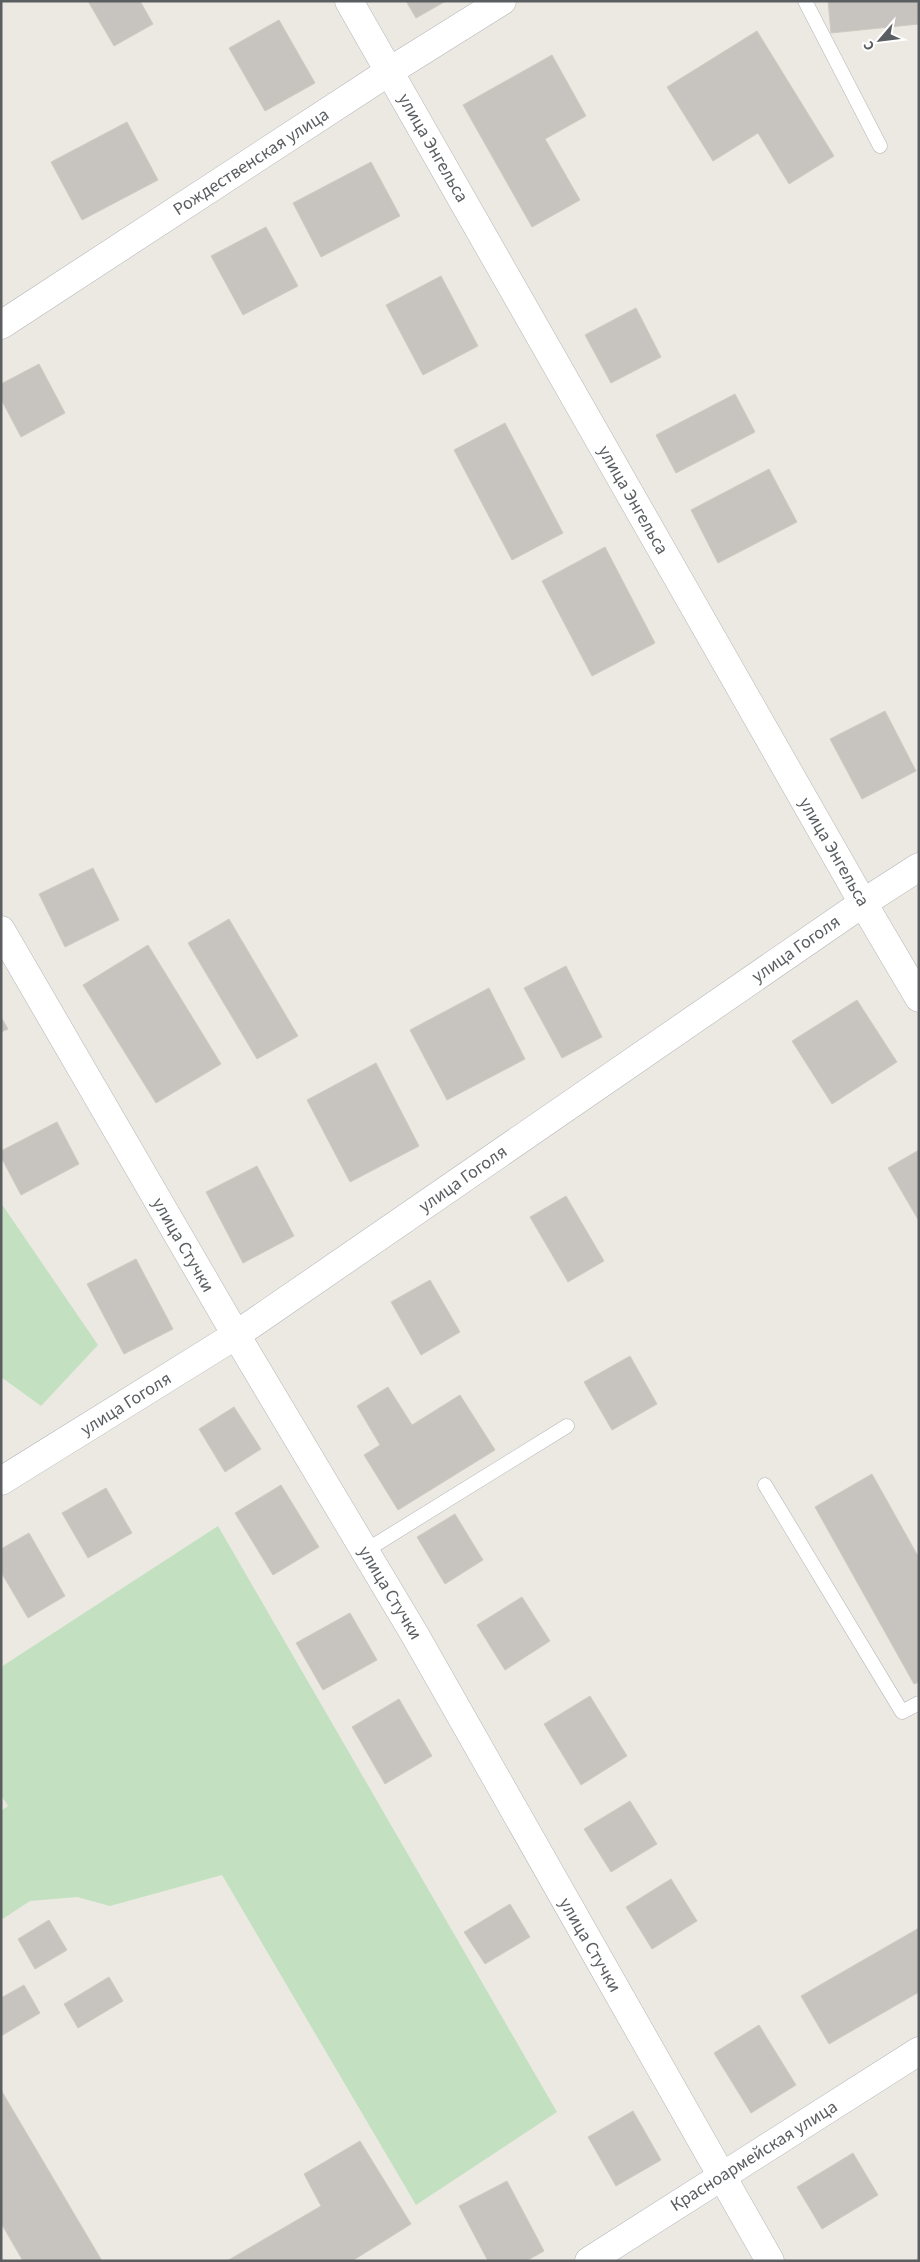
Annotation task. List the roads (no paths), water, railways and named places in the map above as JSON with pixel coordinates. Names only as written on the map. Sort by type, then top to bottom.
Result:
[{"type":"street","name":"улица Энгельса","points":[[349,1],[919,998]]},
{"type":"street","name":"Рождественская улица","points":[[1,325],[390,71],[502,1]]},
{"type":"street","name":"улица Гоголя","points":[[1,1482],[236,1335],[863,903],[919,867]]},
{"type":"street","name":"улица Стучки","points":[[1,930],[236,1335],[415,1635],[770,2261]]},
{"type":"street","name":"Красноармейская улица","points":[[605,2256],[919,2051]]},
{"type":"lane","points":[[805,1],[880,146]]},
{"type":"lane","points":[[365,1551],[567,1426]]},
{"type":"lane","points":[[765,1485],[902,1712],[919,1703]]}]
